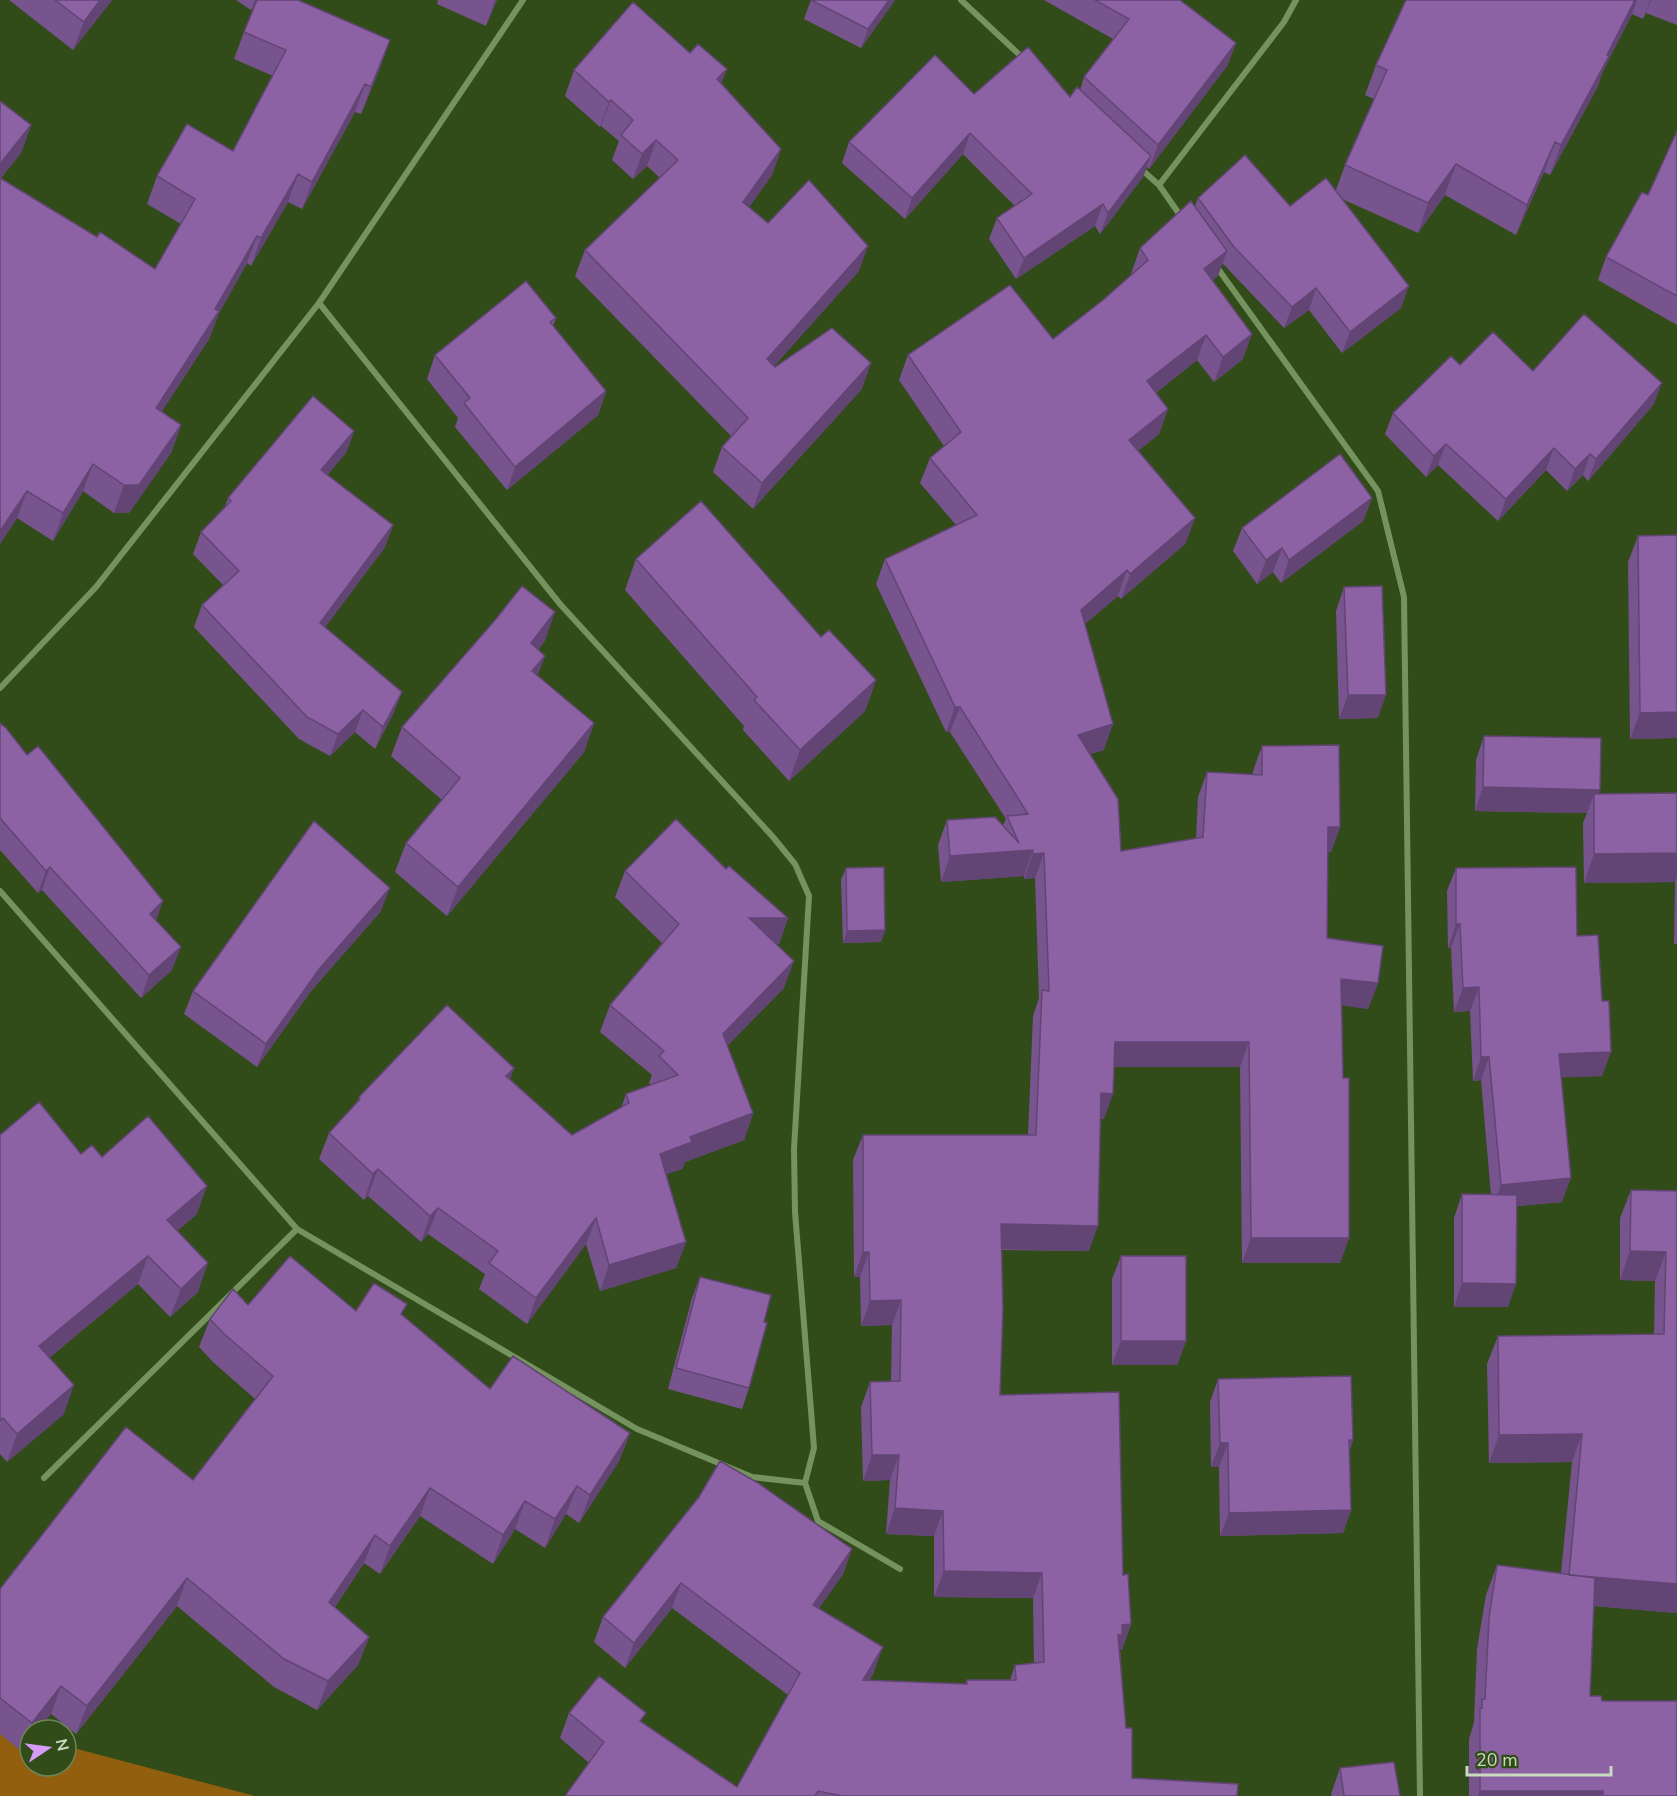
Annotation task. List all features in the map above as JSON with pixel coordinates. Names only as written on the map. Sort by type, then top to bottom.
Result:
[{"type":"street","points":[[0,688],[96,587],[319,303],[523,0]]},
{"type":"street","points":[[961,0],[1030,64]]},
{"type":"street","points":[[1159,185],[1284,22],[1296,0]]},
{"type":"street","points":[[1133,161],[1159,185],[1186,224]]},
{"type":"street","points":[[1213,262],[1378,491],[1404,597],[1420,1796]]},
{"type":"street","points":[[319,303],[560,603],[795,864],[809,896],[794,1149],[795,1212],[814,1448],[805,1483],[818,1521],[900,1569]]},
{"type":"street","points":[[0,891],[297,1229],[637,1429],[752,1477],[805,1483]]},
{"type":"street","points":[[44,1478],[297,1229]]},
{"type":"shaded area","points":[[0,1729],[18,1733],[18,1778],[78,1778],[78,1749],[255,1796],[0,1796]]},
{"type":"building","points":[[55,0],[100,0],[84,22]]},
{"type":"building","points":[[257,0],[298,0],[390,40],[371,87],[365,84],[312,182],[298,174],[261,238],[257,236],[215,309],[219,311],[156,408],[181,425],[139,485],[124,485],[93,464],[63,513],[27,491],[0,531],[0,178],[97,237],[100,232],[155,269],[195,199],[157,176],[187,124],[233,151],[286,50],[244,32]]},
{"type":"building","points":[[811,0],[889,0],[868,29]]},
{"type":"building","points":[[1095,0],[1180,0],[1236,43],[1158,145],[1084,77],[1129,19]]},
{"type":"building","points":[[1406,0],[1635,0],[1607,55],[1609,56],[1561,145],[1555,142],[1527,205],[1456,164],[1428,203],[1345,165],[1387,70],[1376,65]]},
{"type":"building","points":[[633,2],[690,53],[698,44],[727,69],[717,79],[781,149],[743,202],[768,223],[809,180],[868,246],[767,359],[775,367],[832,328],[871,363],[762,483],[722,447],[748,418],[585,250],[678,160],[656,140],[642,154],[621,135],[633,120],[574,70]]},
{"type":"building","points":[[1028,47],[1070,97],[1077,87],[1151,156],[1108,213],[1103,204],[1024,258],[997,218],[1032,194],[970,133],[912,198],[849,142],[935,55],[974,94]]},
{"type":"building","points":[[0,101],[31,125],[0,164]]},
{"type":"building","points":[[1677,131],[1677,296],[1606,257],[1642,192],[1648,195]]},
{"type":"building","points":[[1245,155],[1290,206],[1326,178],[1409,286],[1350,332],[1316,288],[1292,307],[1234,247],[1198,198]]},
{"type":"building","points":[[1191,201],[1227,251],[1204,269],[1252,334],[1223,357],[1206,335],[1147,381],[1168,409],[1129,440],[1195,518],[1130,574],[1127,570],[1081,610],[1113,724],[1078,735],[1118,799],[1121,851],[1203,837],[1207,772],[1262,775],[1262,746],[1339,745],[1340,827],[1328,827],[1327,938],[1383,946],[1378,983],[1341,979],[1343,1078],[1349,1078],[1349,1238],[1251,1238],[1249,1042],[1115,1042],[1113,1094],[1101,1093],[1098,1226],[1001,1224],[1003,1310],[1000,1395],[1119,1392],[1123,1575],[1128,1574],[1131,1624],[1122,1625],[1122,1635],[1118,1635],[1126,1728],[1132,1728],[1132,1778],[1238,1784],[1237,1796],[842,1796],[818,1791],[815,1796],[565,1796],[604,1742],[569,1713],[599,1676],[646,1713],[640,1721],[737,1787],[800,1673],[681,1583],[634,1643],[603,1617],[699,1497],[720,1461],[758,1483],[852,1549],[813,1605],[883,1647],[863,1680],[967,1684],[967,1680],[1016,1680],[1015,1665],[1044,1662],[1042,1573],[944,1571],[943,1511],[895,1508],[899,1455],[872,1455],[870,1382],[900,1381],[901,1300],[870,1301],[869,1252],[863,1252],[863,1135],[1036,1135],[1042,990],[1049,991],[1044,853],[1033,854],[1033,850],[950,856],[947,820],[995,817],[1019,843],[1007,816],[1028,814],[960,707],[955,707],[885,559],[977,515],[930,458],[961,432],[908,355],[1010,285],[1053,339],[1103,300],[1148,260],[1140,248]]},
{"type":"building","points":[[526,281],[556,318],[550,322],[606,391],[515,467],[464,403],[470,398],[435,355]]},
{"type":"building","points":[[1584,314],[1662,383],[1596,459],[1590,454],[1575,469],[1554,448],[1506,499],[1446,444],[1434,456],[1393,413],[1451,356],[1460,365],[1493,332],[1533,371]]},
{"type":"building","points":[[313,396],[354,431],[321,470],[393,525],[320,623],[402,692],[383,727],[363,710],[338,734],[307,717],[202,605],[239,571],[201,532],[231,501],[228,498]]},
{"type":"building","points":[[1340,454],[1372,498],[1289,560],[1282,548],[1266,560],[1242,528]]},
{"type":"building","points":[[701,501],[821,637],[829,630],[876,680],[800,750],[754,700],[757,697],[636,559]]},
{"type":"building","points":[[1677,535],[1677,712],[1640,713],[1638,536]]},
{"type":"building","points":[[522,586],[555,612],[531,643],[545,656],[532,671],[594,723],[458,887],[406,843],[460,778],[402,727]]},
{"type":"building","points":[[1382,586],[1386,695],[1348,695],[1344,587]]},
{"type":"building","points":[[0,723],[27,755],[38,746],[163,901],[150,914],[181,947],[149,975],[50,867],[46,871],[0,818]]},
{"type":"building","points":[[1484,736],[1601,738],[1600,790],[1483,787]]},
{"type":"building","points":[[1677,793],[1677,853],[1594,854],[1594,794]]},
{"type":"building","points":[[676,819],[726,869],[729,866],[788,918],[749,918],[794,961],[723,1034],[753,1113],[690,1137],[692,1142],[660,1154],[686,1242],[609,1265],[596,1218],[536,1298],[489,1263],[498,1251],[438,1208],[430,1216],[378,1169],[373,1174],[329,1133],[360,1099],[359,1097],[447,1005],[514,1068],[506,1076],[572,1135],[629,1103],[626,1094],[678,1075],[659,1056],[664,1051],[610,1005],[679,924],[625,871]]},
{"type":"building","points":[[314,821],[390,888],[320,968],[266,1044],[193,991]]},
{"type":"building","points":[[884,867],[885,930],[847,931],[846,868]]},
{"type":"building","points":[[1576,867],[1577,936],[1598,935],[1602,1001],[1609,1001],[1611,1052],[1559,1054],[1571,1178],[1501,1185],[1489,1057],[1481,1057],[1479,987],[1463,988],[1460,924],[1456,924],[1456,868]]},
{"type":"building","points":[[39,1102],[81,1154],[92,1145],[102,1157],[148,1116],[207,1186],[167,1220],[208,1263],[181,1289],[148,1256],[39,1346],[74,1385],[17,1434],[3,1418],[0,1421],[0,1135]]},
{"type":"building","points":[[1631,1190],[1677,1191],[1677,1584],[1569,1575],[1582,1434],[1499,1435],[1498,1336],[1664,1334],[1666,1252],[1630,1251]]},
{"type":"building","points":[[1462,1194],[1517,1195],[1516,1284],[1462,1283]]},
{"type":"building","points":[[290,1256],[356,1311],[374,1283],[407,1304],[401,1314],[490,1389],[513,1356],[630,1433],[590,1495],[577,1486],[555,1519],[525,1501],[503,1535],[430,1488],[390,1546],[375,1535],[329,1602],[369,1637],[328,1681],[284,1659],[187,1578],[87,1706],[61,1686],[36,1718],[26,1718],[0,1698],[0,1589],[126,1427],[193,1480],[273,1376],[210,1319],[233,1289],[248,1305]]},
{"type":"building","points":[[1121,1256],[1186,1256],[1186,1341],[1121,1341]]},
{"type":"building","points":[[700,1277],[771,1295],[764,1322],[767,1323],[749,1388],[676,1368]]},
{"type":"building","points":[[1351,1376],[1353,1440],[1349,1440],[1351,1510],[1229,1513],[1228,1443],[1220,1443],[1218,1379]]},
{"type":"building","points":[[1497,1565],[1595,1578],[1590,1696],[1601,1696],[1602,1701],[1677,1701],[1677,1796],[1603,1796],[1603,1791],[1480,1791],[1480,1708],[1482,1708],[1482,1699],[1485,1699],[1489,1618]]},
{"type":"building","points":[[1394,1762],[1400,1796],[1344,1796],[1340,1768]]}]
